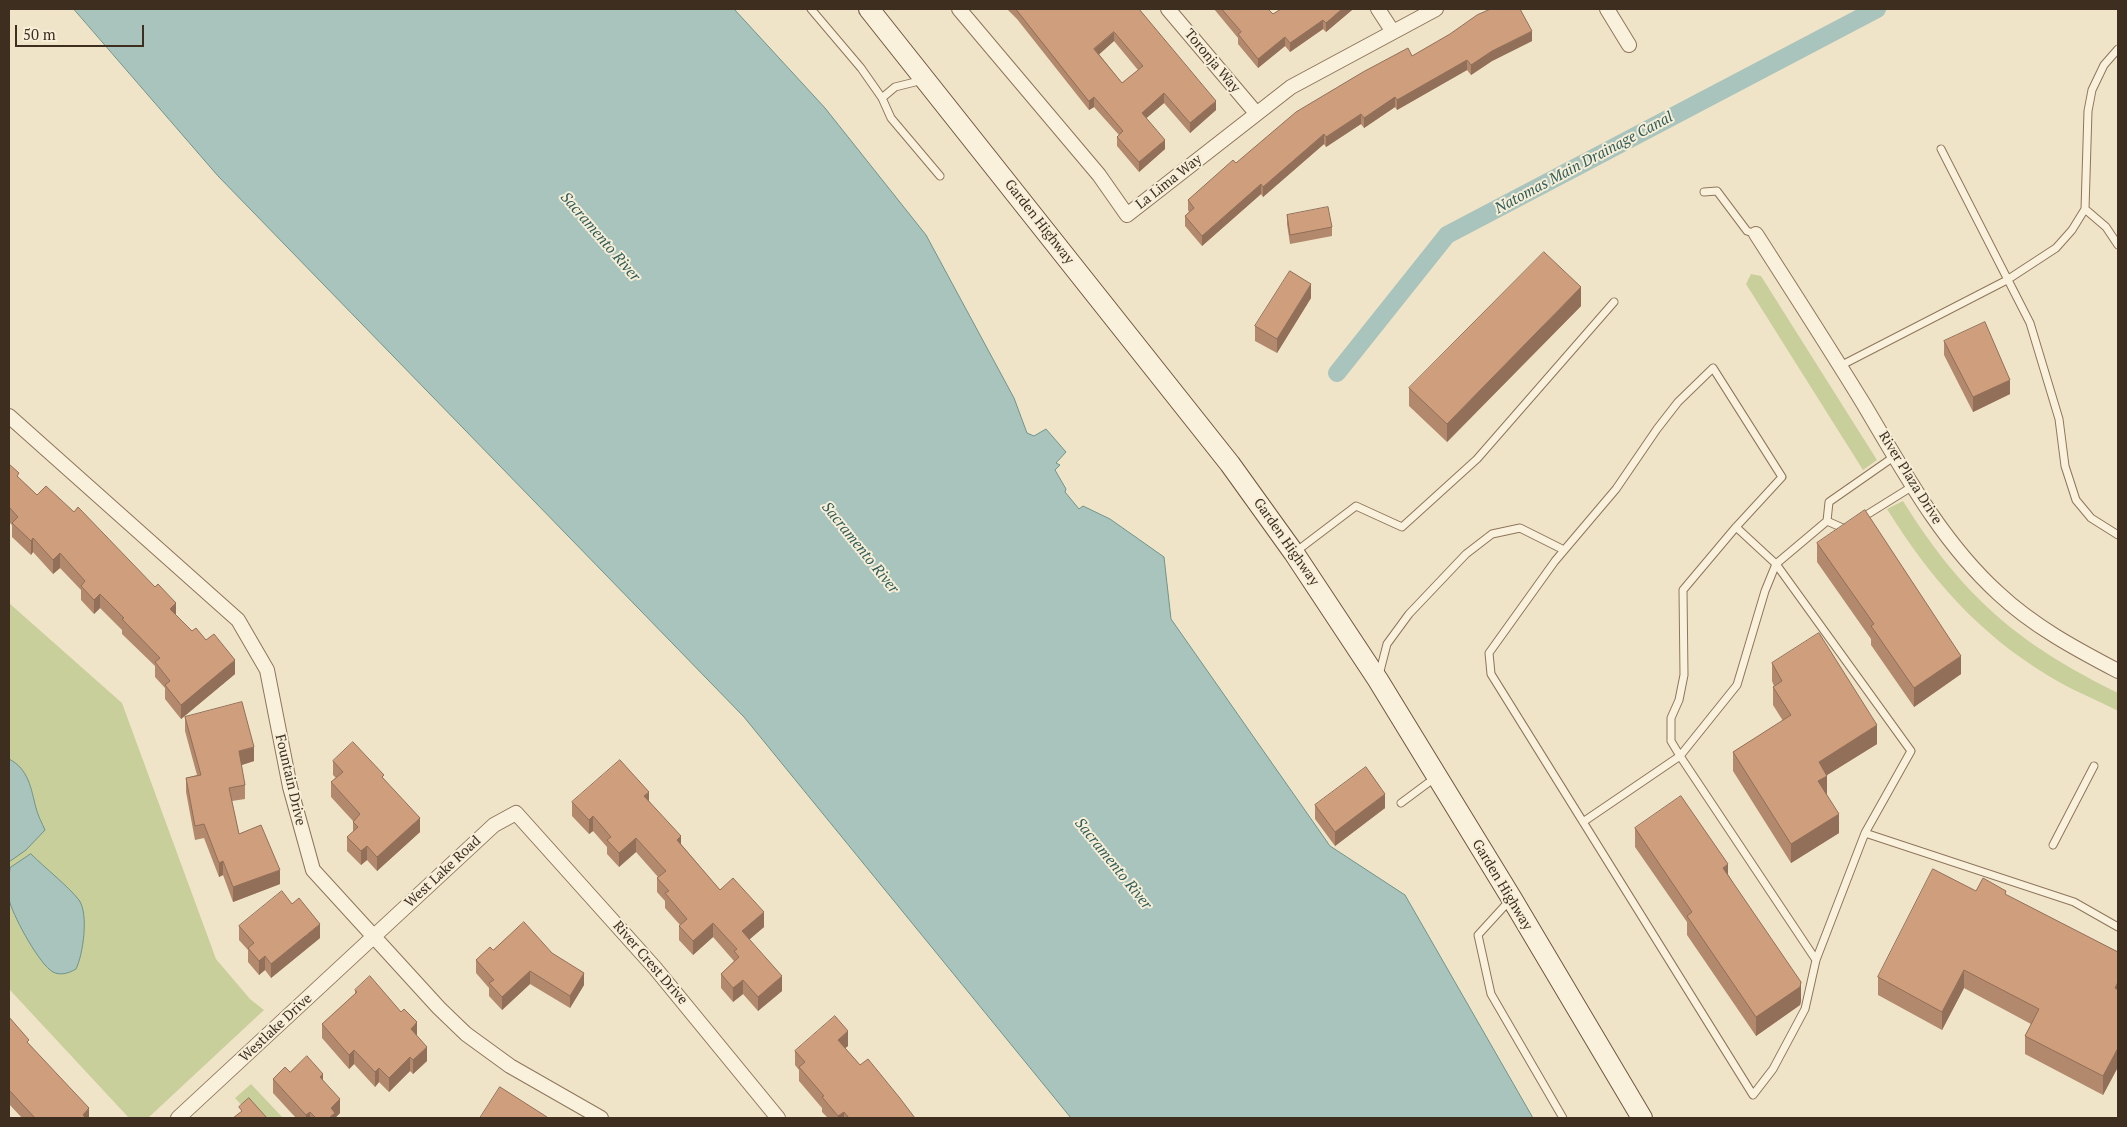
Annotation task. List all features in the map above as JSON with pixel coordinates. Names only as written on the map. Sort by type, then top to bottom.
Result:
[{"type":"main road","name":"Garden Highway","points":[[869,9],[1230,464],[1294,553],[1378,680],[1512,899],[1642,1118]]},
{"type":"street","name":"La Lima Way","points":[[959,9],[1099,175],[1127,215],[1256,113],[1314,74],[1436,9]]},
{"type":"street","name":"Toronja Way","points":[[1168,9],[1256,113]]},
{"type":"street","points":[[1378,9],[1393,32]]},
{"type":"street","points":[[1607,9],[1629,45]]},
{"type":"street","name":"River Plaza Drive","points":[[1756,234],[1840,366],[1934,520],[1958,551],[1998,593],[2031,621],[2118,671]]},
{"type":"street","name":"Fountain Drive","points":[[9,416],[238,620],[267,670],[290,787],[313,870],[439,1008],[466,1034],[510,1066],[601,1118]]},
{"type":"street","name":"West Lake Road","points":[[373,937],[494,825],[516,813]]},
{"type":"street","name":"River Crest Drive","points":[[516,813],[655,968],[778,1118]]},
{"type":"street","name":"Westlake Drive","points":[[178,1118],[373,937]]},
{"type":"lane","points":[[811,9],[861,68],[882,98],[891,118],[940,176]]},
{"type":"lane","points":[[1840,366],[2008,280],[2056,248],[2072,230],[2085,209],[2088,111],[2092,90],[2104,65],[2118,49]]},
{"type":"lane","points":[[882,98],[895,87],[926,79]]},
{"type":"lane","points":[[1941,149],[2030,323],[2056,410],[2070,487],[2076,500],[2091,518],[2118,535]]},
{"type":"lane","points":[[1704,192],[1717,191],[1747,231],[1756,234]]},
{"type":"lane","points":[[2085,209],[2106,227],[2118,245]]},
{"type":"lane","points":[[1294,553],[1356,506],[1402,527],[1477,459],[1614,302]]},
{"type":"lane","points":[[1736,527],[1776,564],[1911,751],[1865,833],[1816,960],[1805,1009],[1773,1070],[1753,1095],[1491,674],[1489,653],[1564,550],[1616,489],[1656,429],[1678,402],[1713,368],[1782,478],[1736,527],[1683,590],[1684,675],[1679,700],[1671,718],[1672,741],[1680,756],[1816,960]]},
{"type":"lane","points":[[1583,822],[1680,756],[1737,685],[1765,591],[1776,564],[1827,521],[1829,502],[1895,456]]},
{"type":"lane","points":[[1827,521],[1845,529],[1913,486]]},
{"type":"lane","points":[[1378,680],[1388,644],[1409,614],[1466,554],[1492,534],[1520,528],[1564,550]]},
{"type":"lane","points":[[2053,845],[2094,766]]},
{"type":"lane","points":[[1401,803],[1436,777]]},
{"type":"lane","points":[[1865,833],[2074,902],[2118,927]]},
{"type":"lane","points":[[1512,899],[1478,935],[1489,986],[1491,994],[1564,1118]]},
{"type":"green space","points":[[1751,274],[1761,276],[1877,460],[1863,470],[1746,284]]},
{"type":"green space","points":[[1903,501],[1925,535],[1971,591],[2021,636],[2082,674],[2118,693],[2118,711],[2047,675],[1999,641],[1977,622],[1938,581],[1887,509]]},
{"type":"green space","points":[[9,603],[122,703],[216,959],[250,999],[264,1010],[148,1118],[129,1118],[9,989]]},
{"type":"green space","points":[[251,1084],[283,1118],[253,1118],[235,1098]]},
{"type":"water","name":"Sacramento River","points":[[74,9],[734,9],[825,108],[926,235],[1014,398],[1027,433],[1034,436],[1046,429],[1066,452],[1056,463],[1060,465],[1055,470],[1066,489],[1065,492],[1079,509],[1083,506],[1110,519],[1164,557],[1171,619],[1330,846],[1405,895],[1533,1118],[1071,1118],[744,717],[218,176]]},
{"type":"water","points":[[9,759],[16,763],[25,774],[45,830],[26,850],[9,862]]},
{"type":"water","points":[[31,854],[69,889],[82,906],[84,934],[81,954],[76,969],[68,973],[59,974],[53,972],[41,960],[22,930],[10,903],[8,890],[10,868]]},
{"type":"building","points":[[1016,9],[1139,9],[1216,101],[1190,123],[1164,93],[1142,113],[1165,140],[1139,162],[1117,137],[1123,131],[1094,97],[1089,101]],"holes":[[[1114,32],[1143,66],[1122,83],[1094,49]]]},
{"type":"building","points":[[1222,9],[1268,9],[1273,14],[1281,9],[1342,9],[1326,23],[1323,20],[1290,43],[1285,37],[1258,59],[1238,34],[1241,32]]},
{"type":"building","points":[[1491,9],[1520,9],[1532,31],[1492,51],[1471,65],[1467,60],[1397,100],[1395,97],[1364,118],[1361,114],[1326,137],[1324,134],[1263,187],[1261,184],[1202,236],[1185,216],[1194,208],[1188,200],[1233,160],[1236,163],[1296,112],[1408,48],[1412,56],[1450,34],[1477,15]]},
{"type":"building","points":[[1328,207],[1332,227],[1290,235],[1287,215]]},
{"type":"building","points":[[1544,252],[1581,287],[1447,424],[1409,388]]},
{"type":"building","points":[[1290,271],[1311,284],[1277,339],[1255,326]]},
{"type":"building","points":[[1985,322],[2010,380],[1973,397],[1944,341]]},
{"type":"building","points":[[9,464],[19,473],[17,476],[37,495],[46,486],[74,512],[78,507],[155,587],[158,584],[176,603],[170,609],[192,631],[196,628],[206,640],[214,634],[235,660],[181,705],[165,685],[170,681],[155,662],[160,658],[122,619],[124,618],[100,594],[94,600],[81,586],[85,581],[60,553],[53,560],[33,538],[31,541],[12,523],[18,517],[9,507]]},
{"type":"building","points":[[1865,510],[1961,656],[1914,688],[1871,626],[1874,624],[1817,543]]},
{"type":"building","points":[[1819,633],[1877,725],[1819,762],[1827,776],[1818,781],[1839,814],[1791,844],[1733,752],[1791,715],[1773,687],[1782,681],[1772,663]]},
{"type":"building","points":[[242,702],[254,747],[239,751],[245,785],[229,788],[239,834],[261,825],[280,870],[233,887],[223,861],[219,863],[204,824],[195,826],[186,778],[201,775],[185,717]]},
{"type":"building","points":[[353,742],[420,818],[377,857],[367,846],[361,851],[347,837],[358,827],[353,822],[360,814],[331,782],[343,772],[333,761]]},
{"type":"building","points":[[620,760],[649,792],[644,796],[681,836],[677,840],[720,890],[733,878],[764,912],[742,931],[782,976],[758,997],[743,980],[733,988],[721,974],[739,957],[734,951],[737,949],[713,923],[693,941],[679,926],[687,919],[665,893],[669,891],[657,878],[666,871],[636,838],[619,853],[607,840],[611,837],[593,816],[589,820],[572,802]]},
{"type":"building","points":[[1366,767],[1385,794],[1335,832],[1315,805]]},
{"type":"building","points":[[1681,796],[1728,864],[1723,868],[1801,982],[1800,987],[1756,1017],[1687,916],[1692,912],[1635,828]]},
{"type":"building","points":[[1933,869],[1976,891],[1983,878],[2006,891],[2005,894],[2118,952],[2118,982],[2115,988],[2118,990],[2118,1048],[2103,1076],[2025,1036],[2039,1009],[1964,970],[1942,1012],[1878,977]]},
{"type":"building","points":[[282,891],[292,904],[299,898],[320,924],[271,964],[265,956],[259,961],[248,948],[254,943],[239,926]]},
{"type":"building","points":[[524,922],[552,953],[584,973],[570,996],[530,971],[502,997],[489,983],[494,980],[476,960],[490,947],[493,950]]},
{"type":"building","points":[[370,976],[401,1012],[404,1009],[417,1022],[411,1029],[427,1047],[413,1060],[410,1057],[389,1078],[379,1068],[375,1072],[354,1050],[349,1055],[322,1024],[357,992],[355,990]]},
{"type":"building","points":[[835,1016],[848,1031],[838,1040],[860,1065],[868,1059],[915,1118],[849,1118],[844,1112],[838,1116],[822,1097],[824,1096],[799,1067],[805,1062],[795,1051]]},
{"type":"building","points":[[9,1017],[29,1040],[27,1042],[89,1108],[83,1115],[86,1118],[35,1118],[9,1090]]},
{"type":"building","points":[[307,1056],[323,1074],[320,1077],[340,1099],[331,1108],[335,1113],[329,1118],[316,1118],[310,1112],[306,1115],[273,1079],[285,1067],[290,1072]]},
{"type":"building","points":[[500,1087],[547,1117],[480,1118]]},
{"type":"building","points":[[249,1098],[267,1118],[233,1118],[242,1111],[239,1107]]},
{"type":"waterway","name":"Natomas Main Drainage Canal","points":[[1337,373],[1447,235],[1877,9]]}]
